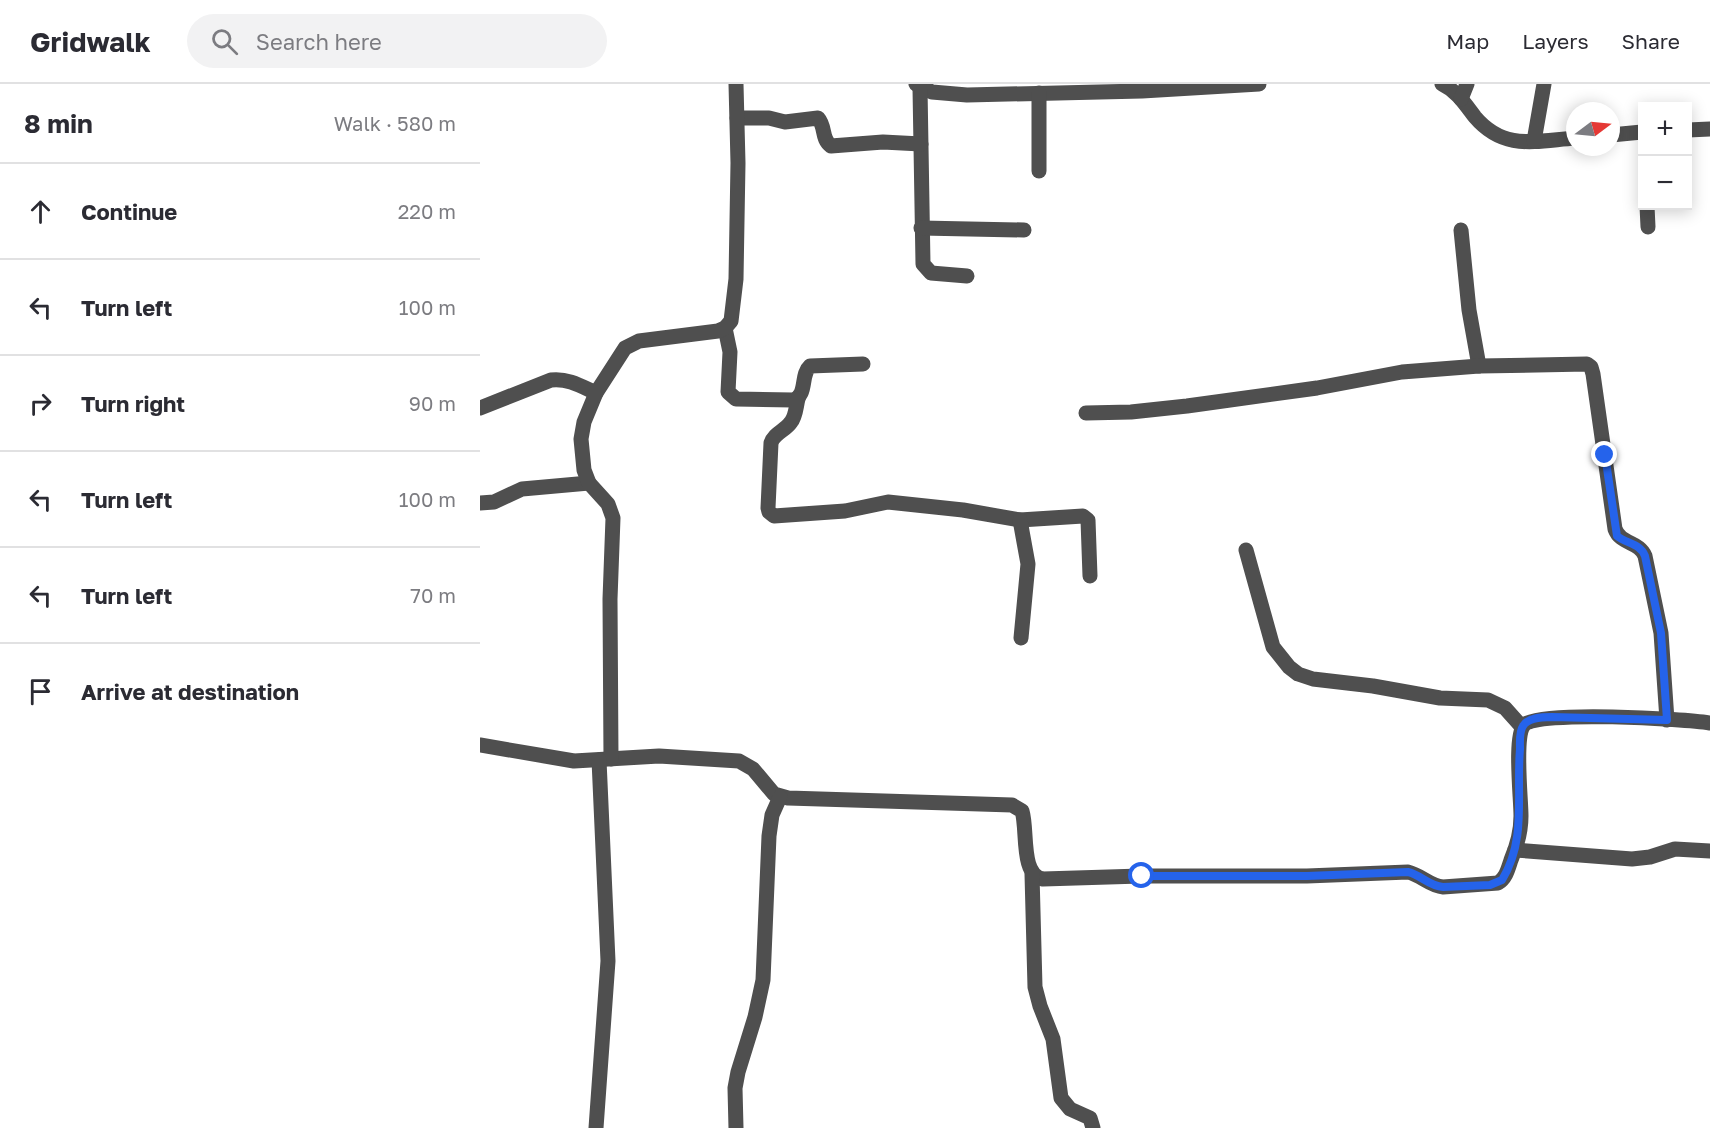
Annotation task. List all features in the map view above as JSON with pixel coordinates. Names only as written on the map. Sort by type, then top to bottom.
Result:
[{"type":"street","points":[[596,1128],[608,961],[605,760],[613,518],[608,504],[589,483],[583,462],[581,439],[584,422],[596,393],[619,354],[631,344],[709,333],[725,328],[731,321],[736,279],[736,84]]},
{"type":"street","points":[[967,276],[931,273],[926,270],[921,258],[921,144],[918,86],[943,94],[966,95],[1259,84]]},
{"type":"street","points":[[1442,84],[1464,91],[1490,132],[1502,138],[1534,141],[1566,139]]},
{"type":"street","points":[[1534,141],[1544,84]]},
{"type":"street","points":[[1039,93],[1039,171]]},
{"type":"street","points":[[737,118],[769,118],[785,122],[818,118],[825,139],[831,146],[883,142],[921,144]]},
{"type":"street","points":[[1692,130],[1710,129]]},
{"type":"street","points":[[1620,134],[1638,132]]},
{"type":"street","points":[[1647,210],[1648,227]]},
{"type":"street","points":[[921,228],[1024,230]]},
{"type":"street","points":[[1461,230],[1469,310],[1479,366]]},
{"type":"street","points":[[725,328],[730,352],[728,387],[731,396],[736,399],[798,399]]},
{"type":"street","points":[[1086,413],[1131,412],[1187,406],[1317,388],[1402,372],[1479,366],[1580,363],[1591,367],[1615,530],[1617,536],[1622,540],[1640,547],[1648,567],[1661,633],[1667,720]]},
{"type":"street","points":[[863,364],[810,366],[807,369],[791,423],[772,439],[769,512],[774,516],[845,511],[888,502],[963,510],[1020,520],[1086,517],[1090,576]]},
{"type":"street","points":[[480,408],[551,380],[570,381],[596,393]]},
{"type":"street","points":[[480,503],[494,502],[522,489],[589,483]]},
{"type":"street","points":[[1020,520],[1028,564],[1021,638]]},
{"type":"street","points":[[480,745],[574,761],[658,756],[739,760],[753,769],[768,789],[780,797],[1012,805],[1022,811],[1028,867],[1037,878],[1052,880],[1142,876],[1307,876],[1408,872],[1416,873],[1437,887],[1498,883],[1506,874],[1515,850],[1521,816],[1519,768],[1522,727],[1506,708],[1488,700],[1440,698],[1373,686],[1313,679],[1298,674],[1280,658],[1273,647],[1246,550]]},
{"type":"street","points":[[1522,727],[1533,719],[1552,717],[1710,723]]},
{"type":"street","points":[[735,1128],[738,1072],[755,1017],[763,980],[769,836],[772,815],[780,797]]},
{"type":"street","points":[[1515,850],[1632,859],[1650,857],[1675,849],[1710,851]]},
{"type":"street","points":[[1032,874],[1035,987],[1053,1039],[1060,1098],[1070,1109],[1090,1118],[1093,1128]]},
{"type":"route","points":[[1142,876],[1307,876],[1408,872],[1416,873],[1437,887],[1490,885],[1502,880],[1518,837],[1521,816],[1519,755],[1522,727],[1526,722],[1552,717],[1667,720],[1661,633],[1645,556],[1640,547],[1617,536],[1605,455]]}]
